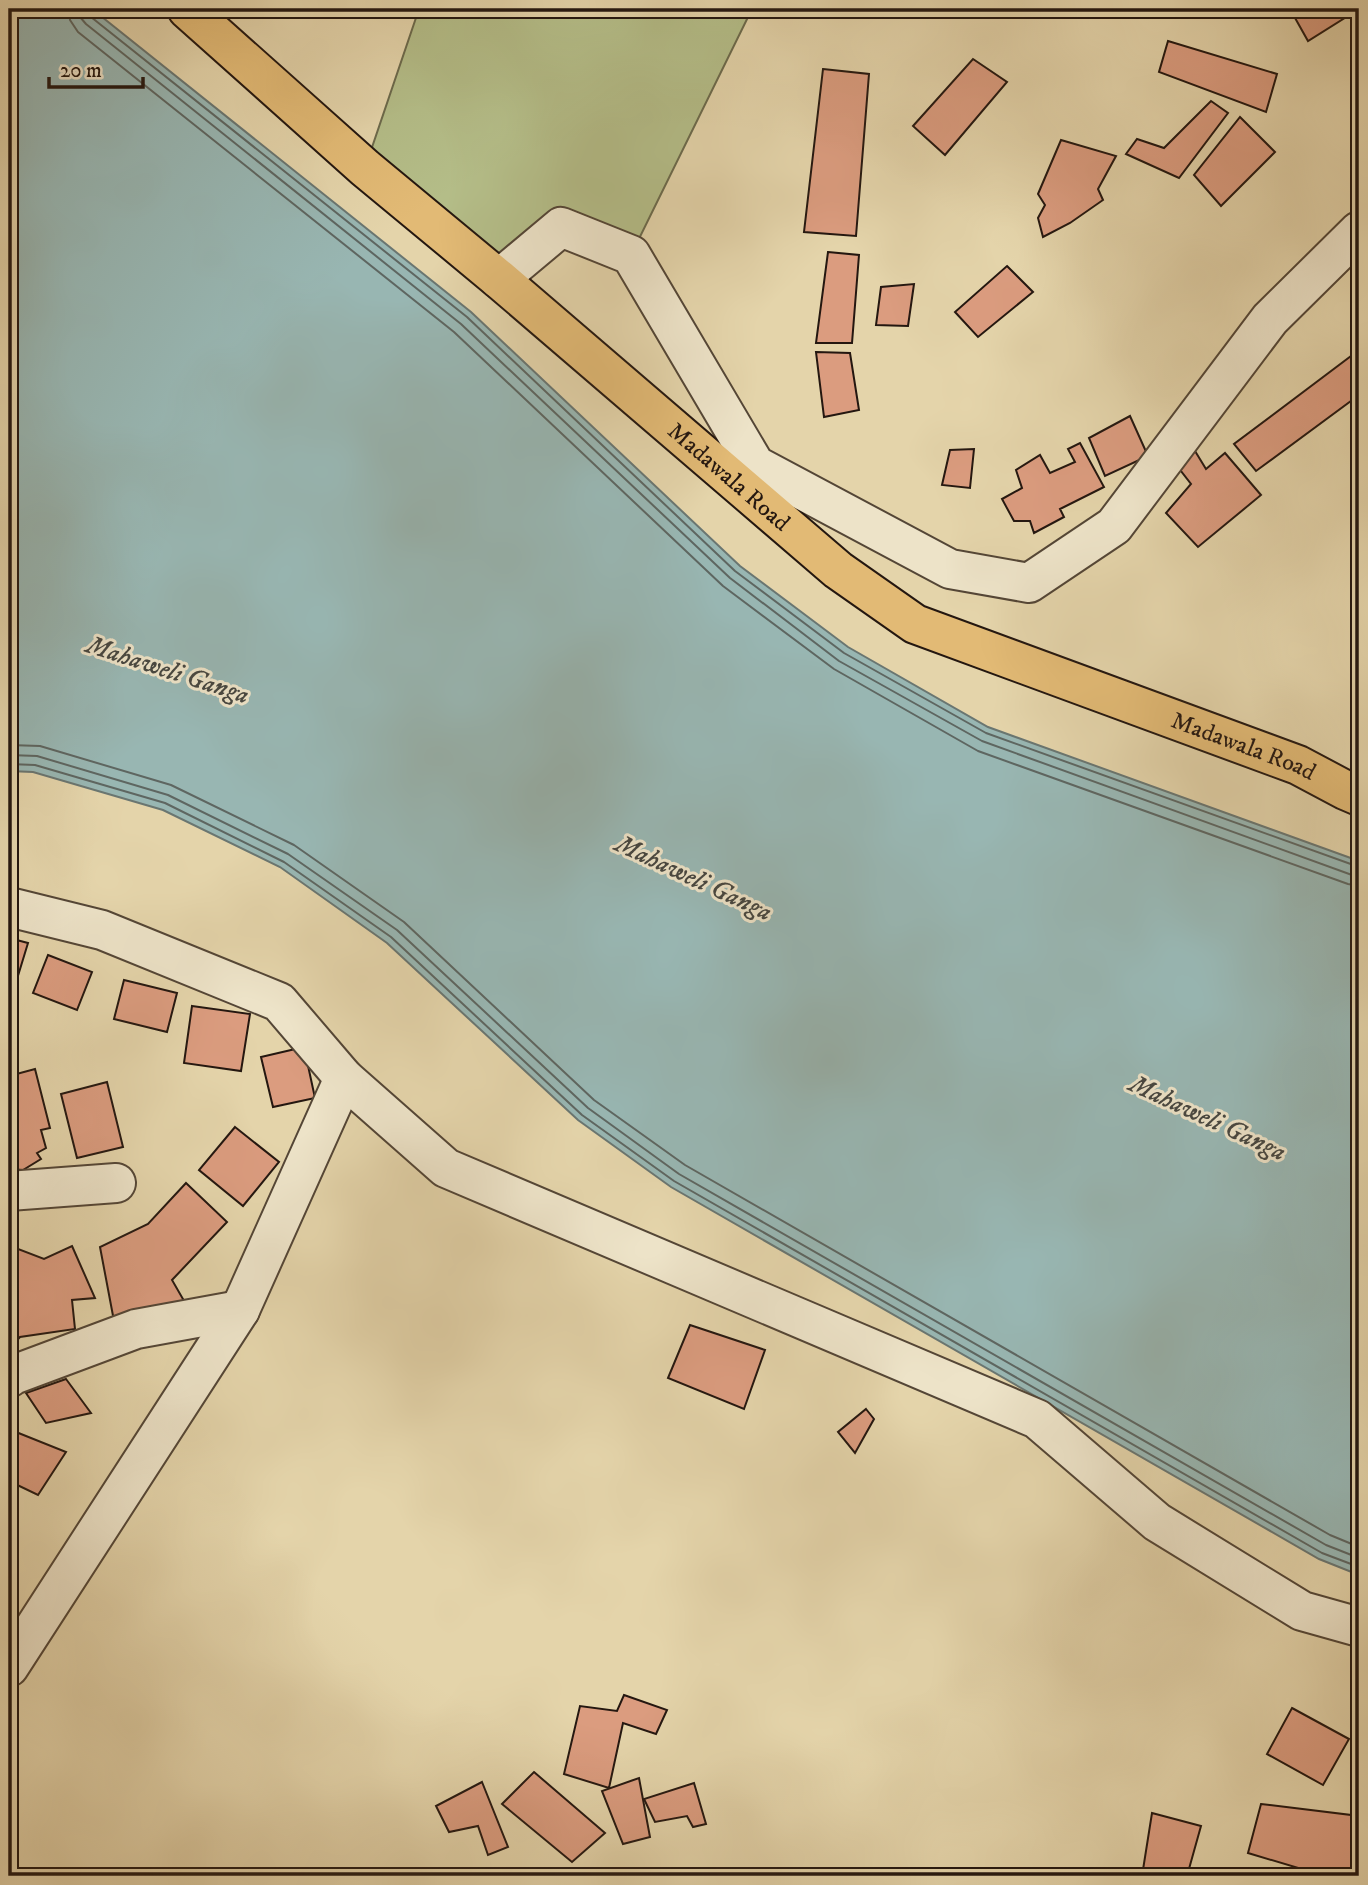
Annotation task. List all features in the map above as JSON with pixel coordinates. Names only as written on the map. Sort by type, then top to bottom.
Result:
[{"type":"main road","name":"Madawala Road","points":[[204,15],[365,168],[499,279],[838,570],[915,624],[1298,765],[1355,791]]},
{"type":"street","points":[[499,279],[561,227],[631,255],[755,465],[950,569],[1029,583],[1114,526],[1270,319],[1359,231]]},
{"type":"street","points":[[9,908],[102,930],[279,1002],[344,1078],[446,1168],[1037,1419],[1157,1522],[1302,1611],[1359,1627]]},
{"type":"street","points":[[11,1650],[240,1310],[344,1078]]},
{"type":"street","points":[[9,1191],[116,1183]]},
{"type":"street","points":[[9,1378],[136,1329],[240,1310]]},
{"type":"green space","points":[[419,9],[752,9],[631,255],[561,227],[499,279],[365,168]]},
{"type":"water","name":"Mahaweli Ganga","points":[[9,9],[92,9],[471,312],[740,566],[848,647],[988,727],[1359,861],[1359,1575],[1319,1559],[671,1187],[578,1120],[387,943],[280,867],[163,810],[33,772],[9,771]]},
{"type":"building","points":[[1290,9],[1359,9],[1308,41]]},
{"type":"building","points":[[1168,41],[1277,74],[1266,112],[1159,72]]},
{"type":"building","points":[[973,59],[1007,82],[945,155],[913,126]]},
{"type":"building","points":[[823,69],[869,74],[856,236],[804,232]]},
{"type":"building","points":[[1211,101],[1228,113],[1179,178],[1126,154],[1137,139],[1164,148]]},
{"type":"building","points":[[1240,117],[1275,152],[1221,206],[1194,175]]},
{"type":"building","points":[[1061,140],[1116,156],[1098,189],[1103,200],[1070,223],[1043,237],[1038,218],[1045,205],[1038,194]]},
{"type":"building","points":[[828,252],[859,255],[852,343],[816,343]]},
{"type":"building","points":[[1007,266],[1033,292],[978,337],[955,312]]},
{"type":"building","points":[[914,284],[908,326],[876,325],[881,287]]},
{"type":"building","points":[[1359,350],[1359,395],[1256,471],[1234,444]]},
{"type":"building","points":[[816,352],[850,353],[859,410],[824,417]]},
{"type":"building","points":[[1130,416],[1148,456],[1105,476],[1089,438]]},
{"type":"building","points":[[1080,443],[1104,487],[1060,509],[1064,517],[1034,533],[1030,521],[1014,521],[1002,499],[1022,488],[1016,470],[1040,455],[1050,473],[1075,462],[1068,449]]},
{"type":"building","points":[[974,449],[970,488],[942,485],[950,450]]},
{"type":"building","points":[[1195,451],[1206,469],[1225,453],[1261,495],[1198,547],[1166,513],[1191,484],[1174,462]]},
{"type":"building","points":[[9,938],[28,943],[10,1002],[9,1002]]},
{"type":"building","points":[[48,955],[92,972],[77,1010],[33,993]]},
{"type":"building","points":[[124,980],[177,993],[167,1032],[114,1019]]},
{"type":"building","points":[[192,1006],[250,1014],[241,1071],[184,1063]]},
{"type":"building","points":[[304,1047],[315,1098],[273,1107],[261,1057]]},
{"type":"building","points":[[35,1069],[50,1128],[41,1130],[46,1148],[37,1153],[41,1159],[23,1170],[9,1169],[9,1076]]},
{"type":"building","points":[[107,1082],[123,1147],[77,1158],[61,1094]]},
{"type":"building","points":[[235,1127],[279,1162],[243,1206],[199,1170]]},
{"type":"building","points":[[186,1183],[227,1222],[172,1280],[187,1306],[114,1321],[100,1247],[148,1224]]},
{"type":"building","points":[[72,1246],[95,1298],[72,1300],[75,1329],[20,1337],[9,1349],[9,1248],[13,1247],[44,1259]]},
{"type":"building","points":[[690,1325],[765,1350],[744,1409],[668,1378]]},
{"type":"building","points":[[66,1379],[91,1413],[46,1423],[26,1393]]},
{"type":"building","points":[[866,1409],[874,1419],[855,1453],[838,1432]]},
{"type":"building","points":[[16,1432],[66,1452],[38,1495],[9,1481],[9,1448]]},
{"type":"building","points":[[624,1695],[667,1710],[656,1734],[623,1723],[609,1788],[564,1774],[580,1706],[617,1711]]},
{"type":"building","points":[[1292,1708],[1349,1739],[1323,1785],[1267,1754]]},
{"type":"building","points":[[534,1772],[605,1833],[572,1862],[502,1804]]},
{"type":"building","points":[[639,1778],[650,1837],[623,1844],[602,1791]]},
{"type":"building","points":[[482,1782],[508,1847],[488,1855],[478,1826],[449,1832],[436,1806]]},
{"type":"building","points":[[694,1783],[706,1824],[693,1827],[687,1816],[655,1822],[644,1799]]},
{"type":"building","points":[[1261,1804],[1359,1816],[1359,1876],[1325,1876],[1248,1853]]},
{"type":"building","points":[[1152,1813],[1201,1826],[1187,1876],[1142,1876]]},
{"type":"building","points":[[557,1869],[571,1876],[548,1876]]}]
